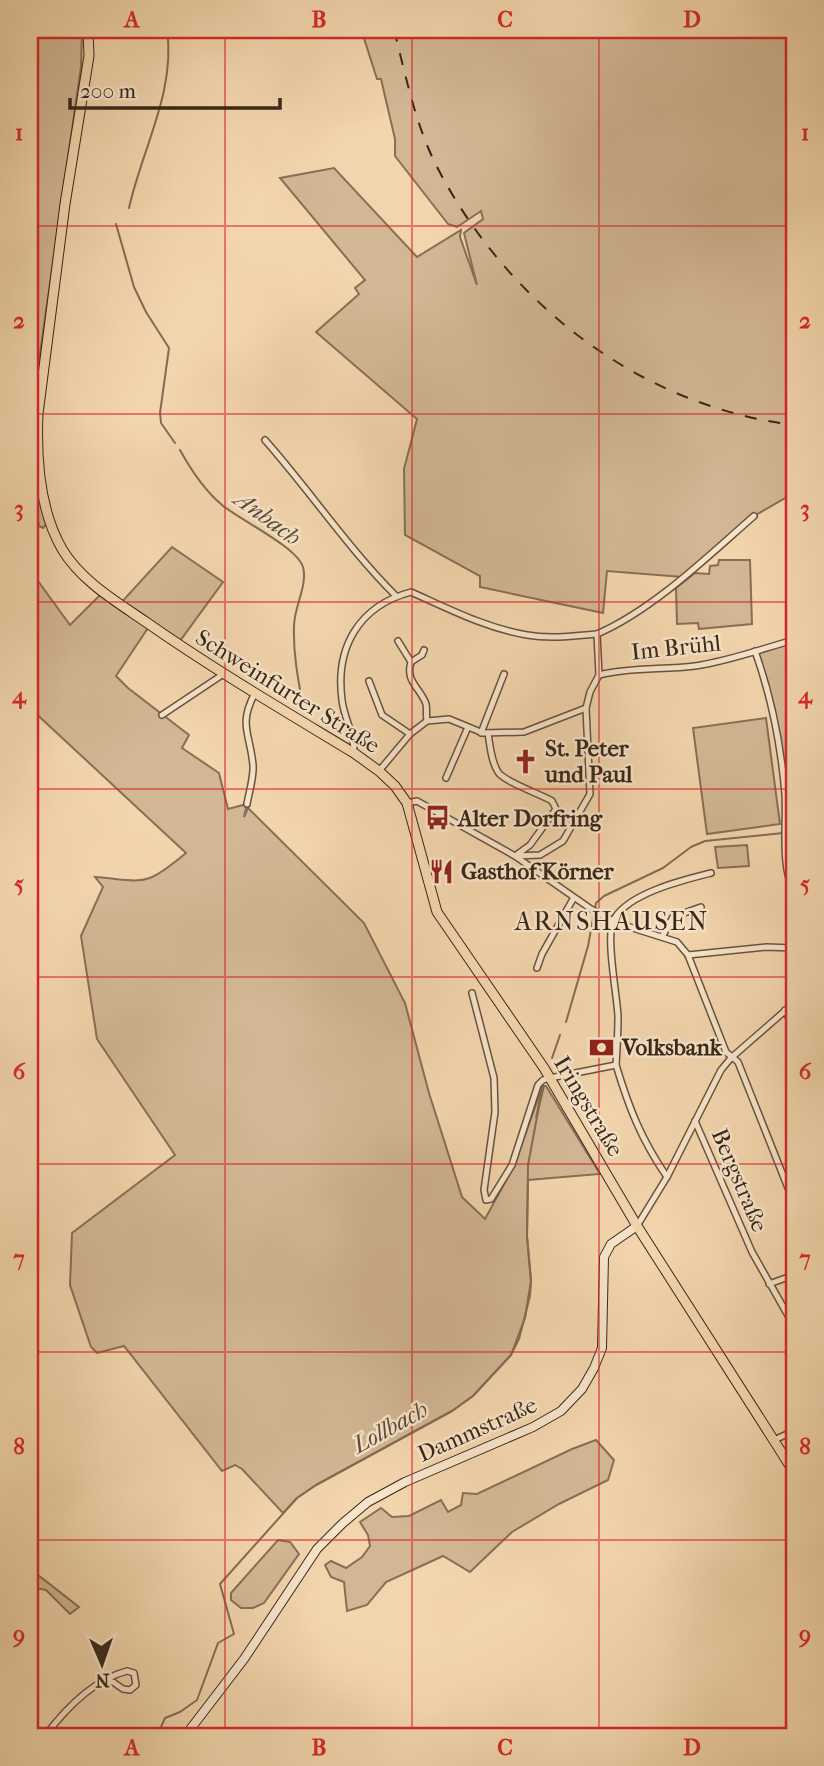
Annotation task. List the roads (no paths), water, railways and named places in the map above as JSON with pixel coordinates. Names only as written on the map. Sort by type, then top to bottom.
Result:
[{"type":"main road","name":"Schweinfurter Straße","points":[[88,30],[89,56],[65,204],[39,401],[37,449],[40,477],[52,527],[63,550],[76,568],[103,592],[222,675],[354,753],[379,771]]},
{"type":"main road","name":"Iringstraße","points":[[379,771],[395,786],[407,803],[437,912],[550,1077],[637,1226],[794,1472]]},
{"type":"street","points":[[265,440],[292,470],[368,568],[396,596]]},
{"type":"street","points":[[354,753],[355,741],[342,703],[342,661],[355,629],[366,615],[396,596],[411,592],[471,619],[527,635],[597,634],[619,625],[672,585],[754,516]]},
{"type":"street","points":[[515,856],[540,855],[562,841],[584,806],[590,790],[586,708],[590,692],[599,675],[597,634]]},
{"type":"street","name":"Im Brühl","points":[[599,675],[619,670],[715,663],[794,640]]},
{"type":"street","points":[[398,641],[411,662]]},
{"type":"street","points":[[424,650],[422,655],[411,662],[408,671],[426,704],[427,721]]},
{"type":"street","points":[[755,650],[768,686],[781,763],[787,866],[794,891]]},
{"type":"street","points":[[504,674],[484,733],[499,774],[504,780],[552,801],[556,809],[530,845],[515,856]]},
{"type":"street","points":[[162,715],[222,675]]},
{"type":"street","points":[[369,681],[382,715],[410,734]]},
{"type":"street","points":[[247,804],[253,766],[245,727],[246,713],[255,694]]},
{"type":"street","points":[[379,771],[410,734],[427,721],[449,719],[484,733],[524,732],[586,708]]},
{"type":"street","points":[[446,778],[468,727]]},
{"type":"street","points":[[407,803],[417,801],[515,856],[573,899],[612,921],[677,942],[688,955],[726,1052],[738,1062],[794,1203]]},
{"type":"street","points":[[787,866],[794,862]]},
{"type":"street","points":[[667,1177],[646,1145],[634,1119],[616,1065],[618,1016],[611,942],[612,921],[622,908],[649,893],[711,873]]},
{"type":"street","points":[[537,968],[573,899]]},
{"type":"street","points":[[662,937],[673,917],[701,907]]},
{"type":"street","points":[[688,955],[766,947],[794,948]]},
{"type":"street","points":[[472,993],[494,1078],[495,1112],[484,1190],[486,1200],[491,1199],[512,1166],[538,1085],[550,1077],[616,1065]]},
{"type":"street","points":[[637,1226],[667,1177],[721,1070],[794,1003]]},
{"type":"street","points":[[785,1010],[794,1029]]},
{"type":"street","name":"Bergstraße","points":[[695,1121],[740,1227],[794,1326]]},
{"type":"street","name":"Dammstraße","points":[[185,1736],[244,1659],[317,1549],[342,1523],[368,1502],[405,1482],[533,1427],[561,1411],[582,1390],[602,1348],[604,1257],[611,1244],[637,1226]]},
{"type":"street","points":[[769,1284],[794,1275]]},
{"type":"street","points":[[774,1440],[794,1431]]},
{"type":"street","points":[[45,1736],[80,1697],[100,1681],[127,1671],[134,1673],[136,1685],[130,1690],[113,1682],[100,1681]]},
{"type":"waterway","name":"Anbach","points":[[129,208],[167,75],[167,30]]},
{"type":"waterway","name":"Anbach","points":[[116,224],[134,287],[169,348],[160,413],[161,423],[175,443]]},
{"type":"waterway","name":"Anbach","points":[[180,450],[198,479],[215,499],[290,551],[303,567],[304,581],[294,636],[303,706]]},
{"type":"waterway","name":"Lollbach","points":[[566,1022],[588,946],[596,903],[604,896],[663,868],[691,847],[705,841],[783,833]]},
{"type":"waterway","name":"Lollbach","points":[[552,1058],[560,1035]]},
{"type":"waterway","name":"Lollbach","points":[[157,1736],[165,1718],[180,1712],[197,1700],[218,1643],[234,1634],[220,1584],[297,1498],[452,1411],[473,1396],[511,1355],[525,1318],[531,1281],[527,1236],[528,1165],[543,1085]]},
{"type":"railway","points":[[394,30],[417,117],[437,167],[466,217],[501,262],[541,304],[584,340],[632,371],[683,396],[737,414],[794,425]]},
{"type":"place","name":"St. Peter und Paul","points":[[525,761]]},
{"type":"place","name":"Alter Dorfring","points":[[438,818]]},
{"type":"place","name":"Gasthof Körner","points":[[441,871]]},
{"type":"place","name":"Volksbank","points":[[602,1047]]},
{"type":"district","name":"ARNSHAUSEN","points":[[612,921]]}]
